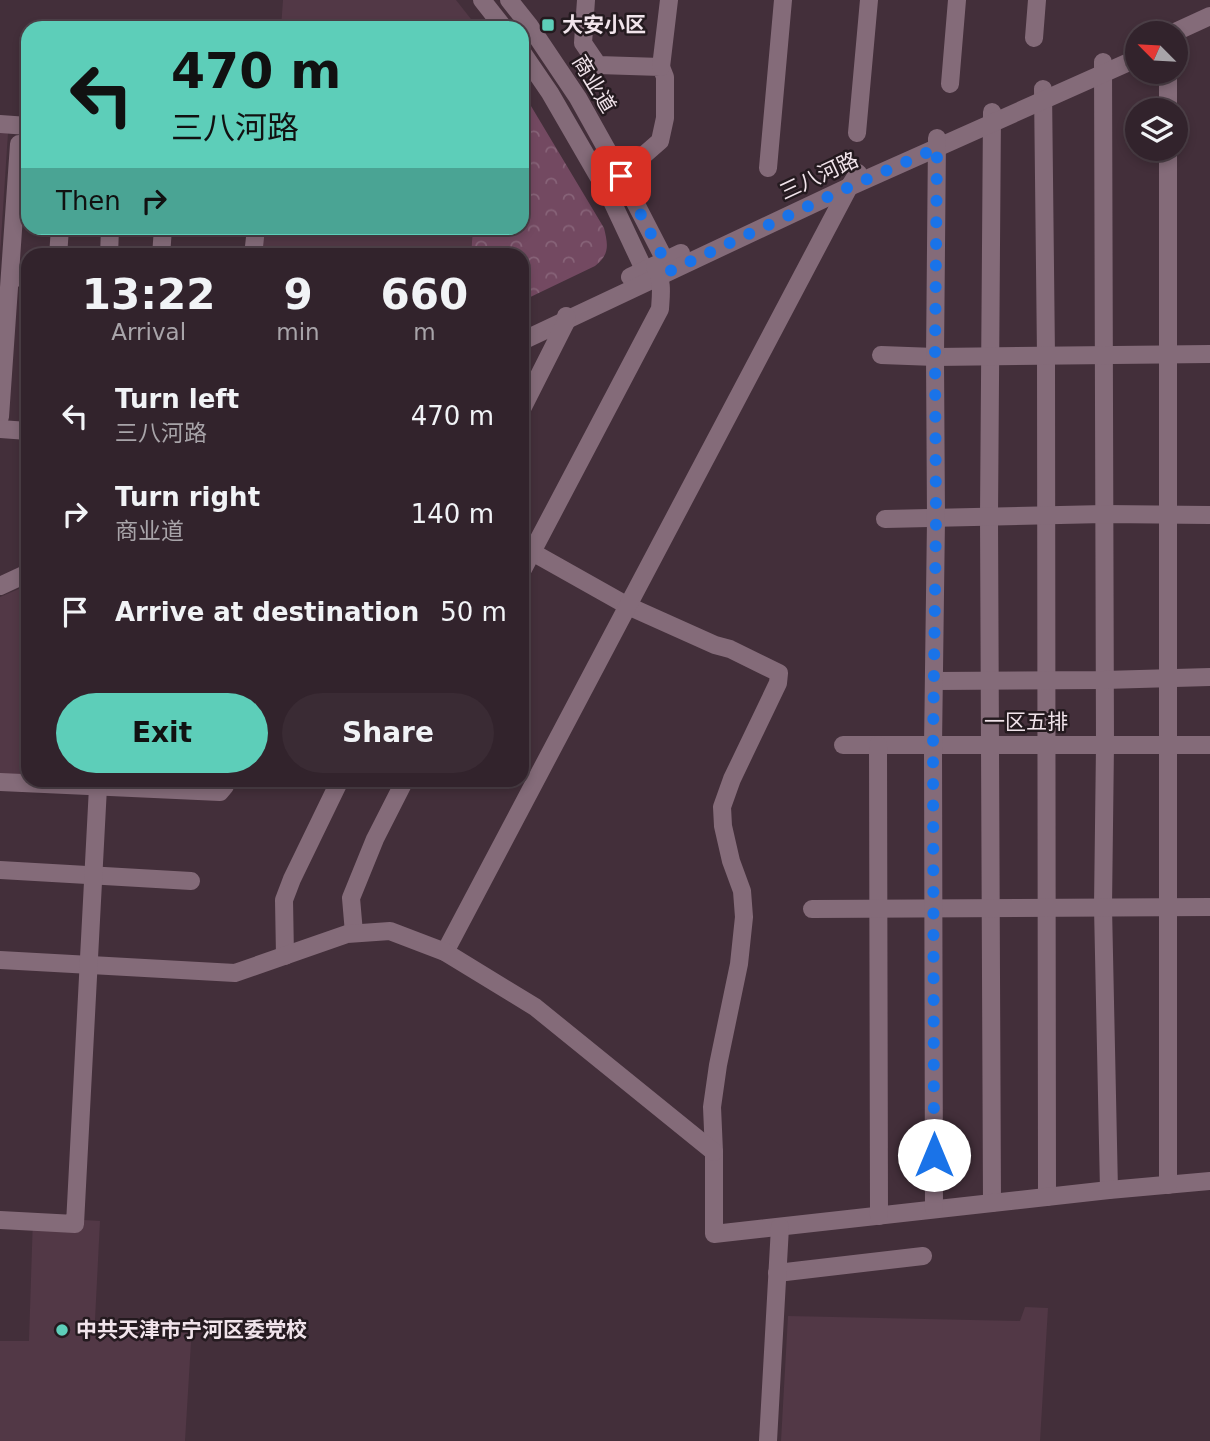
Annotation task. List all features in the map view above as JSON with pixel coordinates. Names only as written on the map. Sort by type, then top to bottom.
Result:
[{"type":"street","points":[[482,0],[498,21]]},
{"type":"street","name":"商业道","points":[[509,0],[524,21]]},
{"type":"street","points":[[586,0],[583,43],[598,65],[661,67]]},
{"type":"street","points":[[621,176],[660,141],[664,118],[665,76],[661,67],[669,0]]},
{"type":"street","points":[[768,168],[782,0]]},
{"type":"street","points":[[857,132],[869,0]]},
{"type":"street","points":[[950,84],[957,0]]},
{"type":"street","points":[[1034,38],[1037,0]]},
{"type":"street","points":[[1188,26],[1210,16]]},
{"type":"street","points":[[1188,36],[1210,26]]},
{"type":"street","name":"商业道","points":[[529,27],[564,75],[621,176],[657,270]]},
{"type":"street","name":"三八河路","points":[[529,337],[566,315],[657,270],[1103,68],[1125,55]]},
{"type":"street","name":"商业道","points":[[529,62],[657,270]]},
{"type":"street","name":"三八河路","points":[[1103,68],[1125,62]]},
{"type":"street","points":[[1103,68],[1103,907],[1109,1190]]},
{"type":"street","points":[[1043,94],[1047,1197]]},
{"type":"street","points":[[992,118],[989,517],[992,1203]]},
{"type":"street","points":[[0,124],[21,125]]},
{"type":"street","points":[[934,1209],[933,745],[937,143]]},
{"type":"street","points":[[0,417],[19,277],[19,144]]},
{"type":"street","points":[[1168,161],[1168,1185]]},
{"type":"street","points":[[445,952],[854,180]]},
{"type":"street","points":[[529,557],[660,309],[657,270]]},
{"type":"street","points":[[529,394],[566,315]]},
{"type":"street","name":"三八河路","points":[[529,328],[566,315]]},
{"type":"street","points":[[881,355],[1210,355]]},
{"type":"street","points":[[0,429],[21,430]]},
{"type":"street","points":[[885,519],[1210,514]]},
{"type":"street","points":[[532,552],[628,606],[779,673],[778,682],[732,779],[722,807],[723,826],[741,891],[744,917],[739,964],[712,1107],[714,1234],[1210,1181]]},
{"type":"street","points":[[0,574],[21,564]]},
{"type":"street","points":[[0,586],[21,576]]},
{"type":"street","points":[[935,681],[1210,677]]},
{"type":"street","name":"一区五排","points":[[843,745],[1210,745]]},
{"type":"street","points":[[878,745],[879,1216]]},
{"type":"street","points":[[0,782],[21,783]]},
{"type":"street","points":[[82,787],[220,792],[224,787]]},
{"type":"street","points":[[285,956],[284,900],[337,787]]},
{"type":"street","points":[[354,933],[351,898],[375,839],[401,787]]},
{"type":"street","points":[[0,1220],[75,1224],[98,788]]},
{"type":"street","points":[[0,870],[191,881]]},
{"type":"street","points":[[812,909],[1210,908]]},
{"type":"street","points":[[0,960],[235,973],[347,934],[390,931],[445,952],[536,1007],[714,1152]]},
{"type":"street","points":[[768,1441],[780,1227]]},
{"type":"street","points":[[777,1273],[923,1256]]},
{"type":"shaded area","points":[[283,0],[456,0],[472,21],[282,21]]},
{"type":"shaded area","points":[[0,132],[8,133],[0,254]]},
{"type":"shaded area","points":[[263,235],[472,235],[472,248],[262,248]]},
{"type":"shaded area","points":[[21,588],[21,775],[0,774],[0,597]]},
{"type":"shaded area","name":"中共天津市宁河区委党校","points":[[33,1217],[100,1221],[95,1320],[192,1326],[185,1441],[0,1441],[0,1341],[29,1341]]},
{"type":"shaded area","points":[[1025,1307],[1048,1308],[1040,1441],[781,1441],[788,1316],[1020,1321]]},
{"type":"green space","points":[[529,103],[604,228],[607,244],[605,253],[595,266],[529,298],[529,248],[472,248],[472,235],[529,235]]},
{"type":"place","name":"大安小区","points":[[548,25]]},
{"type":"place","name":"中共天津市宁河区委党校","points":[[62,1330]]},
{"type":"route","points":[[621,176],[670,271],[937,148],[933,745],[934,1155]]}]
